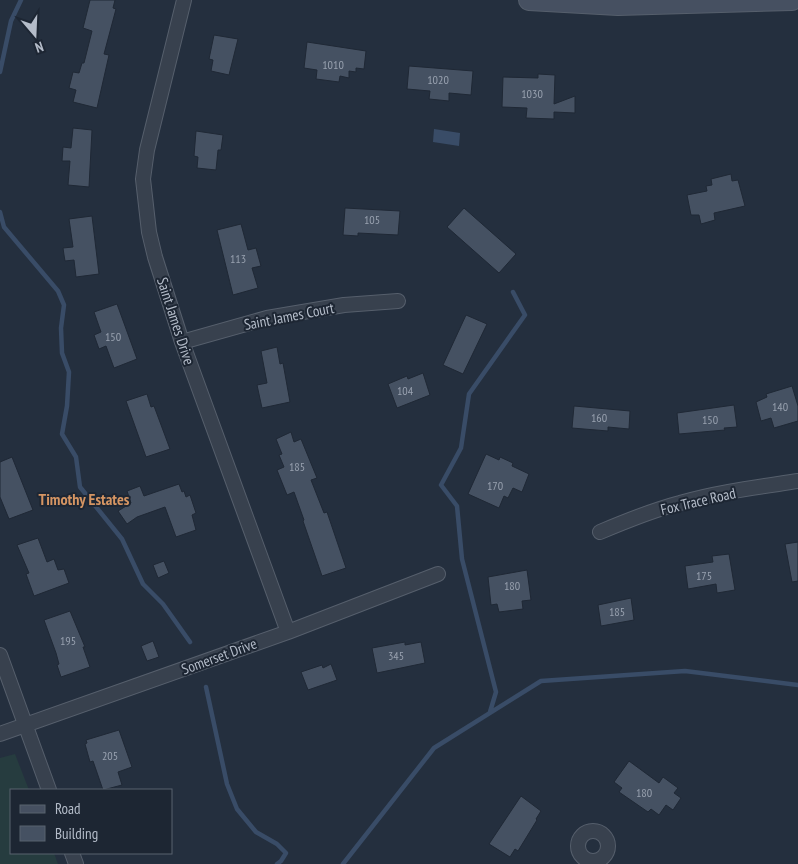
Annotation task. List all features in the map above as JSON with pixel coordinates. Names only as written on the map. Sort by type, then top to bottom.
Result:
[{"type":"main road","points":[[529,0],[618,5],[792,0]]},
{"type":"street","name":"Saint James Drive","points":[[184,0],[151,127],[143,178],[145,204],[153,248],[182,342],[288,632]]},
{"type":"street","name":"Saint James Court","points":[[182,342],[267,318],[344,305],[398,301]]},
{"type":"street","name":"Fox Trace Road","points":[[600,532],[637,516],[681,502],[716,494],[798,481]]},
{"type":"street","name":"Somerset Drive","points":[[0,734],[288,632],[438,574]]},
{"type":"street","points":[[0,655],[49,789]]},
{"type":"green space","points":[[15,754],[29,789],[10,789],[10,854],[54,854],[58,864],[0,864],[0,758]]},
{"type":"water","points":[[434,129],[460,133],[459,146],[433,142]]},
{"type":"building","points":[[90,0],[115,0],[113,8],[116,9],[104,54],[109,55],[97,108],[73,102],[76,90],[69,88],[73,72],[79,73],[82,63],[84,63],[92,31],[83,28]]},
{"type":"building","points":[[214,35],[238,39],[229,75],[211,71],[213,60],[209,59]]},
{"type":"building","points":[[307,42],[366,51],[364,69],[356,68],[356,72],[349,71],[349,78],[340,76],[339,82],[316,79],[317,70],[304,68]]},
{"type":"building","points":[[409,66],[473,71],[471,95],[449,93],[449,101],[429,99],[430,91],[407,89]]},
{"type":"building","points":[[538,74],[555,75],[554,104],[575,96],[575,113],[554,112],[554,119],[526,118],[527,108],[502,107],[503,77],[538,78]]},
{"type":"building","points":[[73,128],[92,130],[89,187],[68,185],[70,161],[62,161],[63,147],[71,148]]},
{"type":"building","points":[[196,131],[223,135],[221,150],[218,150],[216,170],[197,168],[198,157],[194,156]]},
{"type":"building","points":[[731,174],[732,181],[738,180],[745,206],[714,213],[715,220],[701,224],[699,215],[691,215],[687,195],[707,191],[706,186],[712,185],[711,179]]},
{"type":"building","points":[[345,208],[400,211],[398,235],[358,233],[358,236],[343,235]]},
{"type":"building","points":[[464,208],[516,254],[499,273],[447,227]]},
{"type":"building","points":[[92,216],[99,274],[76,277],[74,260],[65,261],[63,248],[73,247],[69,219]]},
{"type":"building","points":[[241,224],[248,250],[256,248],[261,266],[252,268],[258,288],[233,295],[217,230]]},
{"type":"building","points":[[117,304],[137,359],[114,368],[106,346],[99,349],[94,335],[101,332],[94,312]]},
{"type":"building","points":[[466,315],[487,324],[463,374],[443,365]]},
{"type":"building","points":[[277,347],[280,364],[283,363],[290,402],[262,408],[257,385],[267,383],[261,351]]},
{"type":"building","points":[[423,373],[430,395],[397,408],[388,384],[407,376],[408,379]]},
{"type":"building","points":[[792,386],[798,406],[798,421],[774,428],[771,418],[761,421],[756,402],[767,397],[766,394]]},
{"type":"building","points":[[147,394],[151,407],[154,406],[170,449],[146,457],[126,401]]},
{"type":"building","points":[[734,405],[737,427],[724,428],[725,430],[679,434],[677,413]]},
{"type":"building","points":[[574,406],[630,411],[629,429],[608,427],[608,431],[572,428]]},
{"type":"building","points":[[291,432],[294,442],[301,439],[317,478],[311,480],[324,513],[327,512],[346,568],[322,576],[294,492],[287,495],[277,470],[284,467],[279,455],[282,454],[276,439]]},
{"type":"building","points":[[486,454],[499,460],[500,457],[513,463],[512,466],[529,474],[522,492],[513,488],[508,498],[504,496],[499,508],[468,494]]},
{"type":"building","points":[[12,457],[33,510],[9,519],[0,497],[0,462]]},
{"type":"building","points":[[179,484],[186,497],[190,495],[196,513],[192,515],[196,530],[176,537],[165,507],[137,517],[127,524],[118,511],[131,503],[127,491],[140,486],[144,496]]},
{"type":"building","points":[[38,538],[47,562],[54,559],[58,570],[64,569],[69,583],[34,596],[26,574],[29,573],[17,545]]},
{"type":"building","points":[[798,542],[798,581],[792,582],[785,544]]},
{"type":"building","points":[[729,554],[735,590],[717,593],[716,584],[688,589],[685,566],[713,562],[712,556]]},
{"type":"building","points":[[164,561],[169,573],[158,578],[153,565]]},
{"type":"building","points":[[527,570],[531,600],[522,601],[523,609],[499,612],[497,604],[491,605],[488,577]]},
{"type":"building","points":[[631,598],[634,620],[601,626],[598,605]]},
{"type":"building","points":[[70,611],[85,647],[83,647],[90,667],[61,677],[56,653],[44,620]]},
{"type":"building","points":[[153,641],[159,657],[147,661],[141,646]]},
{"type":"building","points":[[405,642],[405,645],[421,642],[425,663],[377,673],[372,648]]},
{"type":"building","points":[[331,664],[337,680],[308,690],[301,672],[322,665],[323,668]]},
{"type":"building","points":[[119,730],[132,767],[118,772],[122,785],[103,789],[93,761],[90,762],[85,744],[87,743],[86,740]]},
{"type":"building","points":[[629,761],[659,783],[663,777],[678,788],[674,793],[681,798],[673,810],[666,805],[659,815],[651,809],[648,812],[619,792],[622,788],[614,782]]},
{"type":"building","points":[[521,796],[541,811],[518,851],[515,849],[510,857],[489,844]]},
{"type":"waterway","points":[[0,72],[11,21],[21,0]]},
{"type":"waterway","points":[[0,212],[4,227],[58,291],[64,305],[61,328],[62,353],[69,372],[67,406],[62,434],[76,457],[80,487],[122,539],[143,584],[163,604],[190,642]]},
{"type":"waterway","points":[[490,712],[496,692],[462,559],[457,506],[441,485],[461,448],[469,394],[525,315],[513,292]]},
{"type":"waterway","points":[[343,864],[434,748],[541,681],[685,671],[798,685]]},
{"type":"waterway","points":[[206,687],[227,784],[237,809],[256,832],[277,844],[286,853],[277,864]]},
{"type":"district","name":"Timothy Estates","points":[[84,499]]}]
